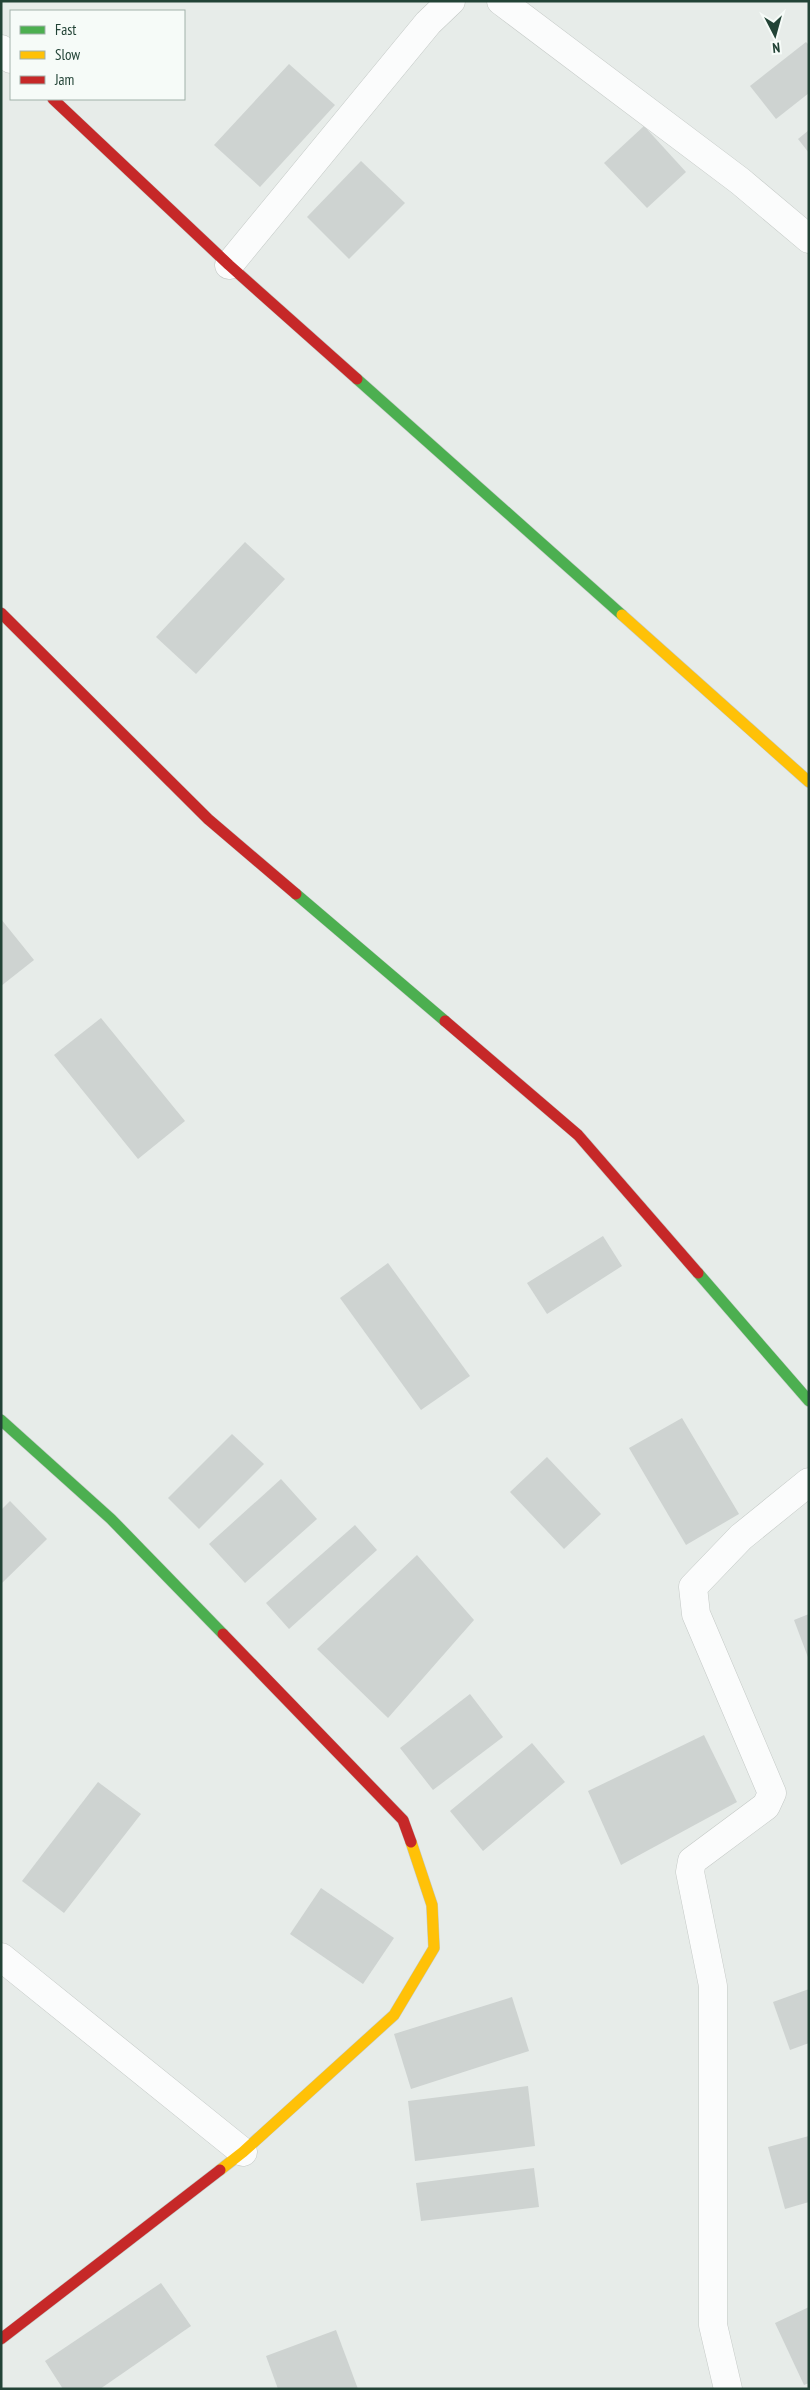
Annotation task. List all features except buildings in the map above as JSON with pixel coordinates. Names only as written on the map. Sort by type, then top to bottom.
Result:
[{"type":"street","points":[[229,265],[428,23],[451,1]]},
{"type":"street","points":[[501,1],[740,181],[809,239]]},
{"type":"street","points":[[55,100],[229,265],[809,782]]},
{"type":"street","points":[[1,613],[208,819],[578,1135],[809,1401]]},
{"type":"street","points":[[1,1420],[111,1519],[403,1820],[432,1905],[434,1948],[394,2015],[243,2152],[1,2339]]},
{"type":"street","points":[[728,2389],[713,2325],[713,1986],[690,1872],[692,1861],[766,1806],[772,1793],[696,1614],[693,1587],[741,1537],[809,1482]]},
{"type":"street","points":[[1,1958],[243,2152]]},
{"type":"traffic: fast","points":[[357,379],[622,615]]},
{"type":"traffic: fast","points":[[296,894],[445,1021]]},
{"type":"traffic: fast","points":[[698,1273],[809,1401]]},
{"type":"traffic: fast","points":[[1,1420],[111,1519],[223,1634]]},
{"type":"traffic: slow","points":[[622,615],[809,782]]},
{"type":"traffic: slow","points":[[220,2170],[243,2152],[394,2015],[434,1948],[432,1905],[411,1842]]},
{"type":"traffic: jam","points":[[54,100],[229,265],[357,379]]},
{"type":"traffic: jam","points":[[1,613],[208,819],[296,894]]},
{"type":"traffic: jam","points":[[445,1021],[578,1135],[698,1273]]},
{"type":"traffic: jam","points":[[223,1634],[403,1820],[411,1842]]},
{"type":"traffic: jam","points":[[1,2339],[220,2170]]}]
